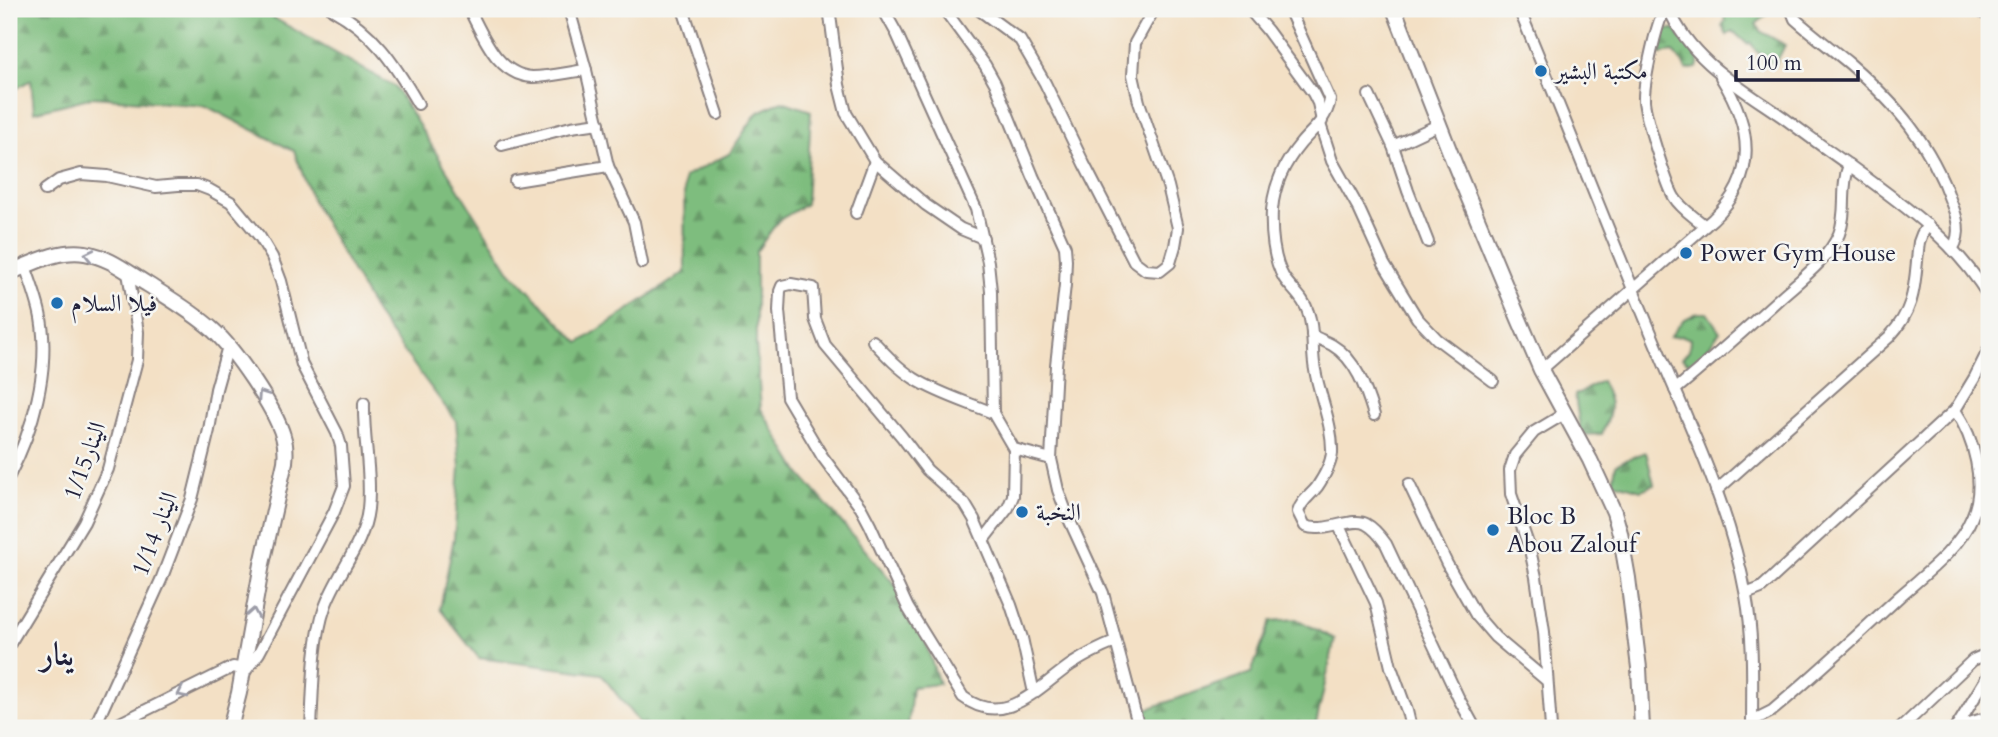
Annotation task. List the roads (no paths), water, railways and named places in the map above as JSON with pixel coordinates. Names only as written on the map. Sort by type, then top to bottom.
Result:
[{"type":"main road","points":[[1395,9],[1541,370],[1604,489],[1620,533],[1627,565],[1636,642],[1642,728]]},
{"type":"main road","points":[[9,273],[71,252],[103,258],[214,331],[228,346],[272,410],[284,438],[286,452],[230,728]]},
{"type":"street","points":[[332,9],[350,19],[378,43],[418,104]]},
{"type":"street","points":[[469,9],[488,46],[509,70],[528,77],[586,70]]},
{"type":"street","points":[[569,9],[608,166],[634,222],[642,263]]},
{"type":"street","points":[[682,9],[718,114]]},
{"type":"street","points":[[827,9],[846,113],[875,161],[926,205],[961,229],[983,238]]},
{"type":"street","points":[[883,9],[966,186],[976,209],[983,238],[991,291],[993,412],[1014,449],[1013,496],[1008,508],[984,539]]},
{"type":"street","points":[[944,9],[995,83],[1065,247],[1065,285],[1056,365],[1051,459],[1058,490],[1103,593],[1139,728]]},
{"type":"street","points":[[978,9],[1020,40],[1045,83],[1134,261],[1146,270],[1160,271],[1170,262],[1178,228],[1168,186],[1139,102],[1133,75],[1135,43],[1154,9]]},
{"type":"street","points":[[1250,9],[1313,93],[1318,103],[1332,161],[1359,209],[1384,264],[1417,318],[1437,339],[1493,381]]},
{"type":"street","points":[[1289,9],[1330,100],[1321,122],[1301,143],[1284,167],[1272,211],[1274,249],[1283,276],[1308,310],[1315,371],[1331,436],[1332,457],[1317,487],[1300,505],[1298,512],[1308,528],[1359,522],[1366,524],[1386,544],[1475,728]]},
{"type":"street","points":[[1519,9],[1716,491],[1746,594],[1752,724]]},
{"type":"street","points":[[1667,9],[1658,26],[1644,96],[1646,113],[1673,196],[1705,226]]},
{"type":"street","points":[[1667,9],[1685,38],[1718,72],[1928,225],[1953,248],[1974,273],[1989,297]]},
{"type":"street","points":[[1791,9],[1796,19],[1858,71],[1912,126],[1940,172],[1954,209],[1959,234],[1953,248]]},
{"type":"street","points":[[1976,9],[1989,16]]},
{"type":"street","points":[[1541,370],[1724,209],[1741,180],[1747,153],[1742,119],[1718,72]]},
{"type":"street","points":[[1370,95],[1393,146],[1429,242]]},
{"type":"street","points":[[1742,119],[1745,107],[1756,99]]},
{"type":"street","points":[[502,145],[571,127],[599,123]]},
{"type":"street","points":[[1393,146],[1440,124]]},
{"type":"street","points":[[856,213],[875,161]]},
{"type":"street","points":[[1675,390],[1760,317],[1826,254],[1841,227],[1844,180],[1849,165]]},
{"type":"street","points":[[514,181],[608,166]]},
{"type":"street","points":[[45,190],[59,180],[81,174],[107,176],[156,187],[197,186],[231,202],[260,237],[272,257],[281,281],[302,365],[332,422],[341,446],[344,486],[334,512],[258,653],[243,672],[233,667],[110,728]]},
{"type":"street","points":[[1716,491],[1900,325],[1912,303],[1920,238],[1928,225]]},
{"type":"street","points":[[9,476],[33,417],[43,357],[40,316],[26,266]]},
{"type":"street","name":"الينار1/15","points":[[9,645],[85,523],[108,469],[137,360],[138,332],[128,273]]},
{"type":"street","points":[[1034,693],[1015,616],[984,539],[965,504],[927,470],[825,345],[815,320],[813,288],[782,286],[779,311],[786,397],[822,456],[861,508],[908,608],[963,697],[973,705],[1003,709],[1034,693],[1092,652],[1115,642]]},
{"type":"street","points":[[1312,335],[1333,345],[1356,369],[1367,391],[1374,415]]},
{"type":"street","points":[[873,341],[915,379],[993,412]]},
{"type":"street","name":"الينار 1/14","points":[[94,728],[161,580],[192,499],[228,346]]},
{"type":"street","points":[[1746,594],[1771,579],[1955,410],[1989,349]]},
{"type":"street","points":[[311,728],[322,620],[333,588],[358,540],[368,509],[364,403]]},
{"type":"street","points":[[1752,724],[1772,711],[1890,606],[1947,553],[1969,525],[1977,503],[1978,480],[1967,432],[1955,410]]},
{"type":"street","points":[[1551,728],[1544,632],[1536,577],[1511,494],[1510,470],[1515,455],[1525,441],[1534,432],[1564,414]]},
{"type":"street","points":[[1014,449],[1051,459]]},
{"type":"street","points":[[1409,484],[1447,564],[1476,615],[1495,637],[1546,680]]},
{"type":"street","points":[[1339,526],[1376,603],[1391,667],[1411,728]]},
{"type":"street","points":[[1901,728],[1973,660],[1989,653]]},
{"type":"street","points":[[1956,728],[1989,674]]},
{"type":"street","points":[[1956,728],[1989,717]]},
{"type":"place","name":"مكتبة البشير","points":[[1541,71]]},
{"type":"place","name":"Power Gym House","points":[[1686,253]]},
{"type":"place","name":"فيلا السلام","points":[[57,303]]},
{"type":"place","name":"النخبة","points":[[1022,512]]},
{"type":"place","name":"Bloc B Abou Zalouf","points":[[1493,530]]},
{"type":"district","name":"ينار","points":[[58,655]]}]
